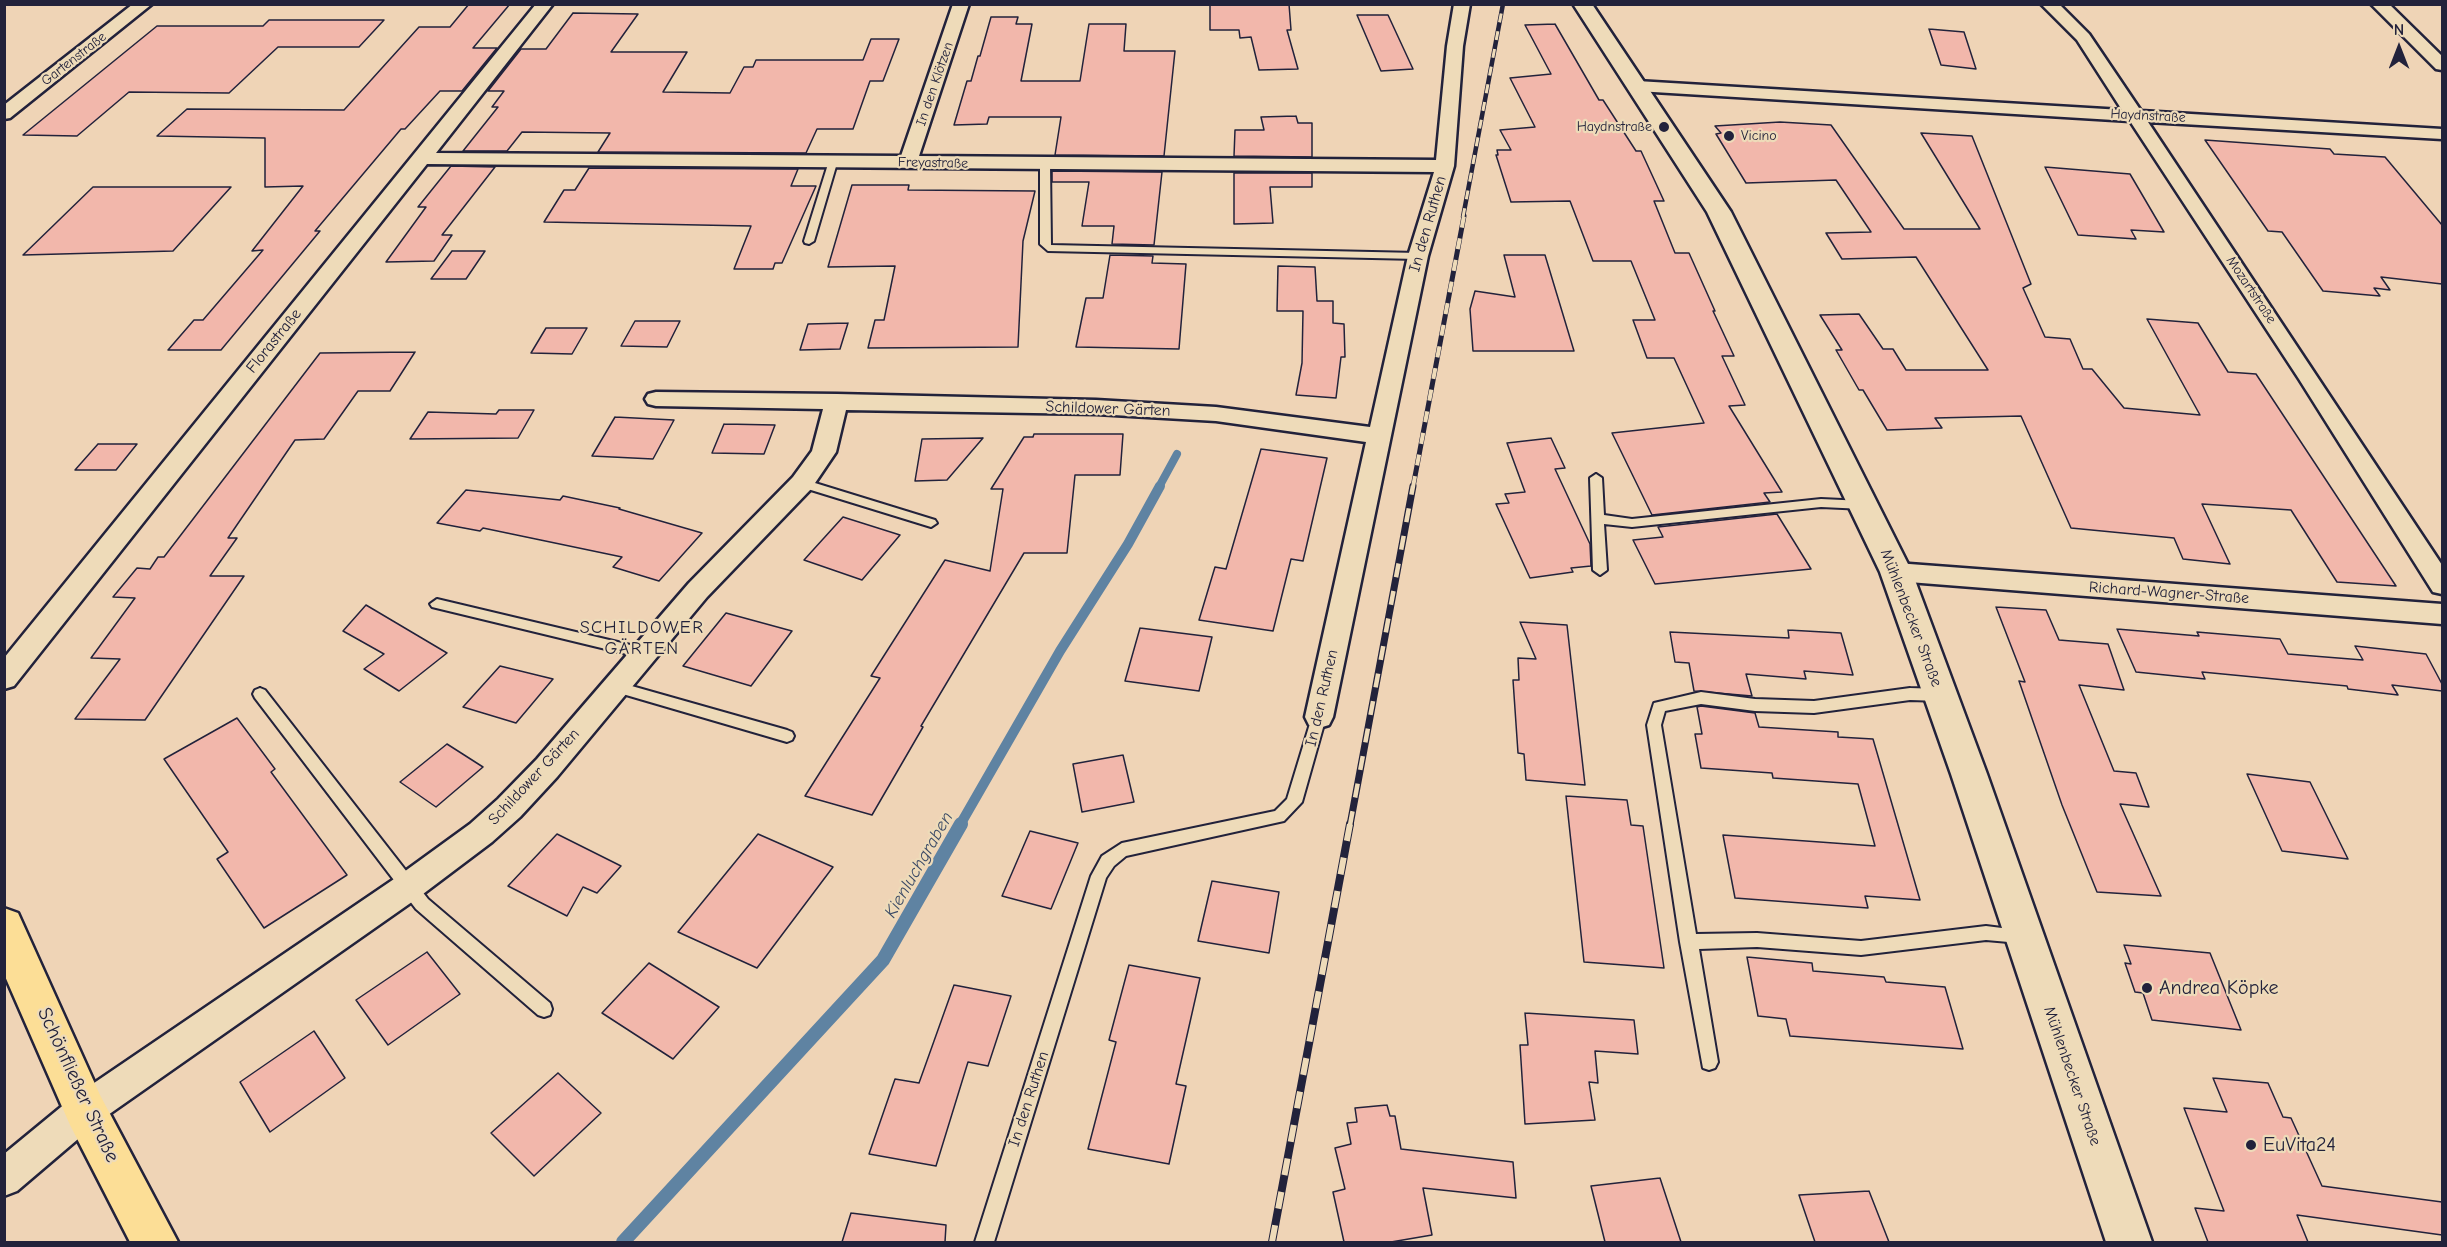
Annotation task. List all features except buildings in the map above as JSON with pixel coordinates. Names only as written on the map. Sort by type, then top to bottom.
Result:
[{"type":"main road","name":"Mühlenbecker Straße","points":[[1582,4],[1719,212],[1896,572],[2025,937],[2129,1242]]},
{"type":"main road","name":"Schönfließer Straße","points":[[4,926],[86,1110],[155,1242]]},
{"type":"street","name":"Gartenstraße","points":[[4,114],[144,4]]},
{"type":"street","name":"Florastraße","points":[[4,678],[545,4]]},
{"type":"street","name":"In den Klötzen","points":[[908,163],[961,4]]},
{"type":"street","name":"In den Ruthen","points":[[1319,717],[1418,256],[1445,166],[1455,46],[1462,4]]},
{"type":"street","name":"Mozartstraße","points":[[2049,4],[2083,37],[2310,378],[2442,585]]},
{"type":"street","points":[[2379,4],[2442,65]]},
{"type":"street","name":"Haydnstraße","points":[[1637,86],[2442,134]]},
{"type":"street","name":"Freyastraße","points":[[421,159],[1445,166]]},
{"type":"street","name":"Schildower Gärten","points":[[656,399],[1108,407],[1216,414],[1379,435]]},
{"type":"street","name":"Schildower Gärten","points":[[4,1178],[86,1110],[408,887],[481,833],[509,808],[547,768],[614,686],[748,535],[802,483],[824,452],[837,401]]},
{"type":"street","name":"Richard-Wagner-Straße","points":[[1896,572],[2442,614]]},
{"type":"lane","points":[[809,241],[832,163]]},
{"type":"lane","points":[[1045,165],[1045,244],[1048,248],[1418,256]]},
{"type":"lane","points":[[1596,478],[1600,570]]},
{"type":"lane","points":[[802,483],[931,523]]},
{"type":"lane","points":[[1599,519],[1632,523],[1821,503],[1864,505]]},
{"type":"lane","points":[[437,604],[643,653]]},
{"type":"lane","points":[[614,686],[787,736]]},
{"type":"lane","points":[[260,694],[422,904],[544,1009]]},
{"type":"lane","points":[[1709,1062],[1654,725],[1659,706],[1701,698],[1755,705],[1814,708],[1910,694],[1940,695]]},
{"type":"lane","name":"In den Ruthen","points":[[984,1242],[1099,876],[1108,861],[1122,850],[1279,816],[1294,802],[1319,717]]},
{"type":"lane","points":[[1688,942],[1757,940],[1862,948],[1986,933],[2025,937]]},
{"type":"waterway","name":"Kienluchgraben","points":[[1159,487],[1177,454]]},
{"type":"waterway","name":"Kienluchgraben","points":[[960,825],[1060,651],[1128,544],[1160,486]]},
{"type":"waterway","name":"Kienluchgraben","points":[[623,1242],[883,960],[961,824]]},
{"type":"railway","points":[[1463,217],[1503,4]]},
{"type":"railway","points":[[1413,487],[1464,216]]},
{"type":"railway","points":[[1350,825],[1413,486]]},
{"type":"railway","points":[[1272,1242],[1350,824]]},
{"type":"place","name":"Haydnstraße","points":[[1664,127]]},
{"type":"place","name":"Vicino","points":[[1729,136]]},
{"type":"place","name":"Andrea Köpke","points":[[2147,988]]},
{"type":"place","name":"EuVita24","points":[[2251,1145]]},
{"type":"district","name":"SCHILDOWER GÄRTEN","points":[[642,638]]}]
